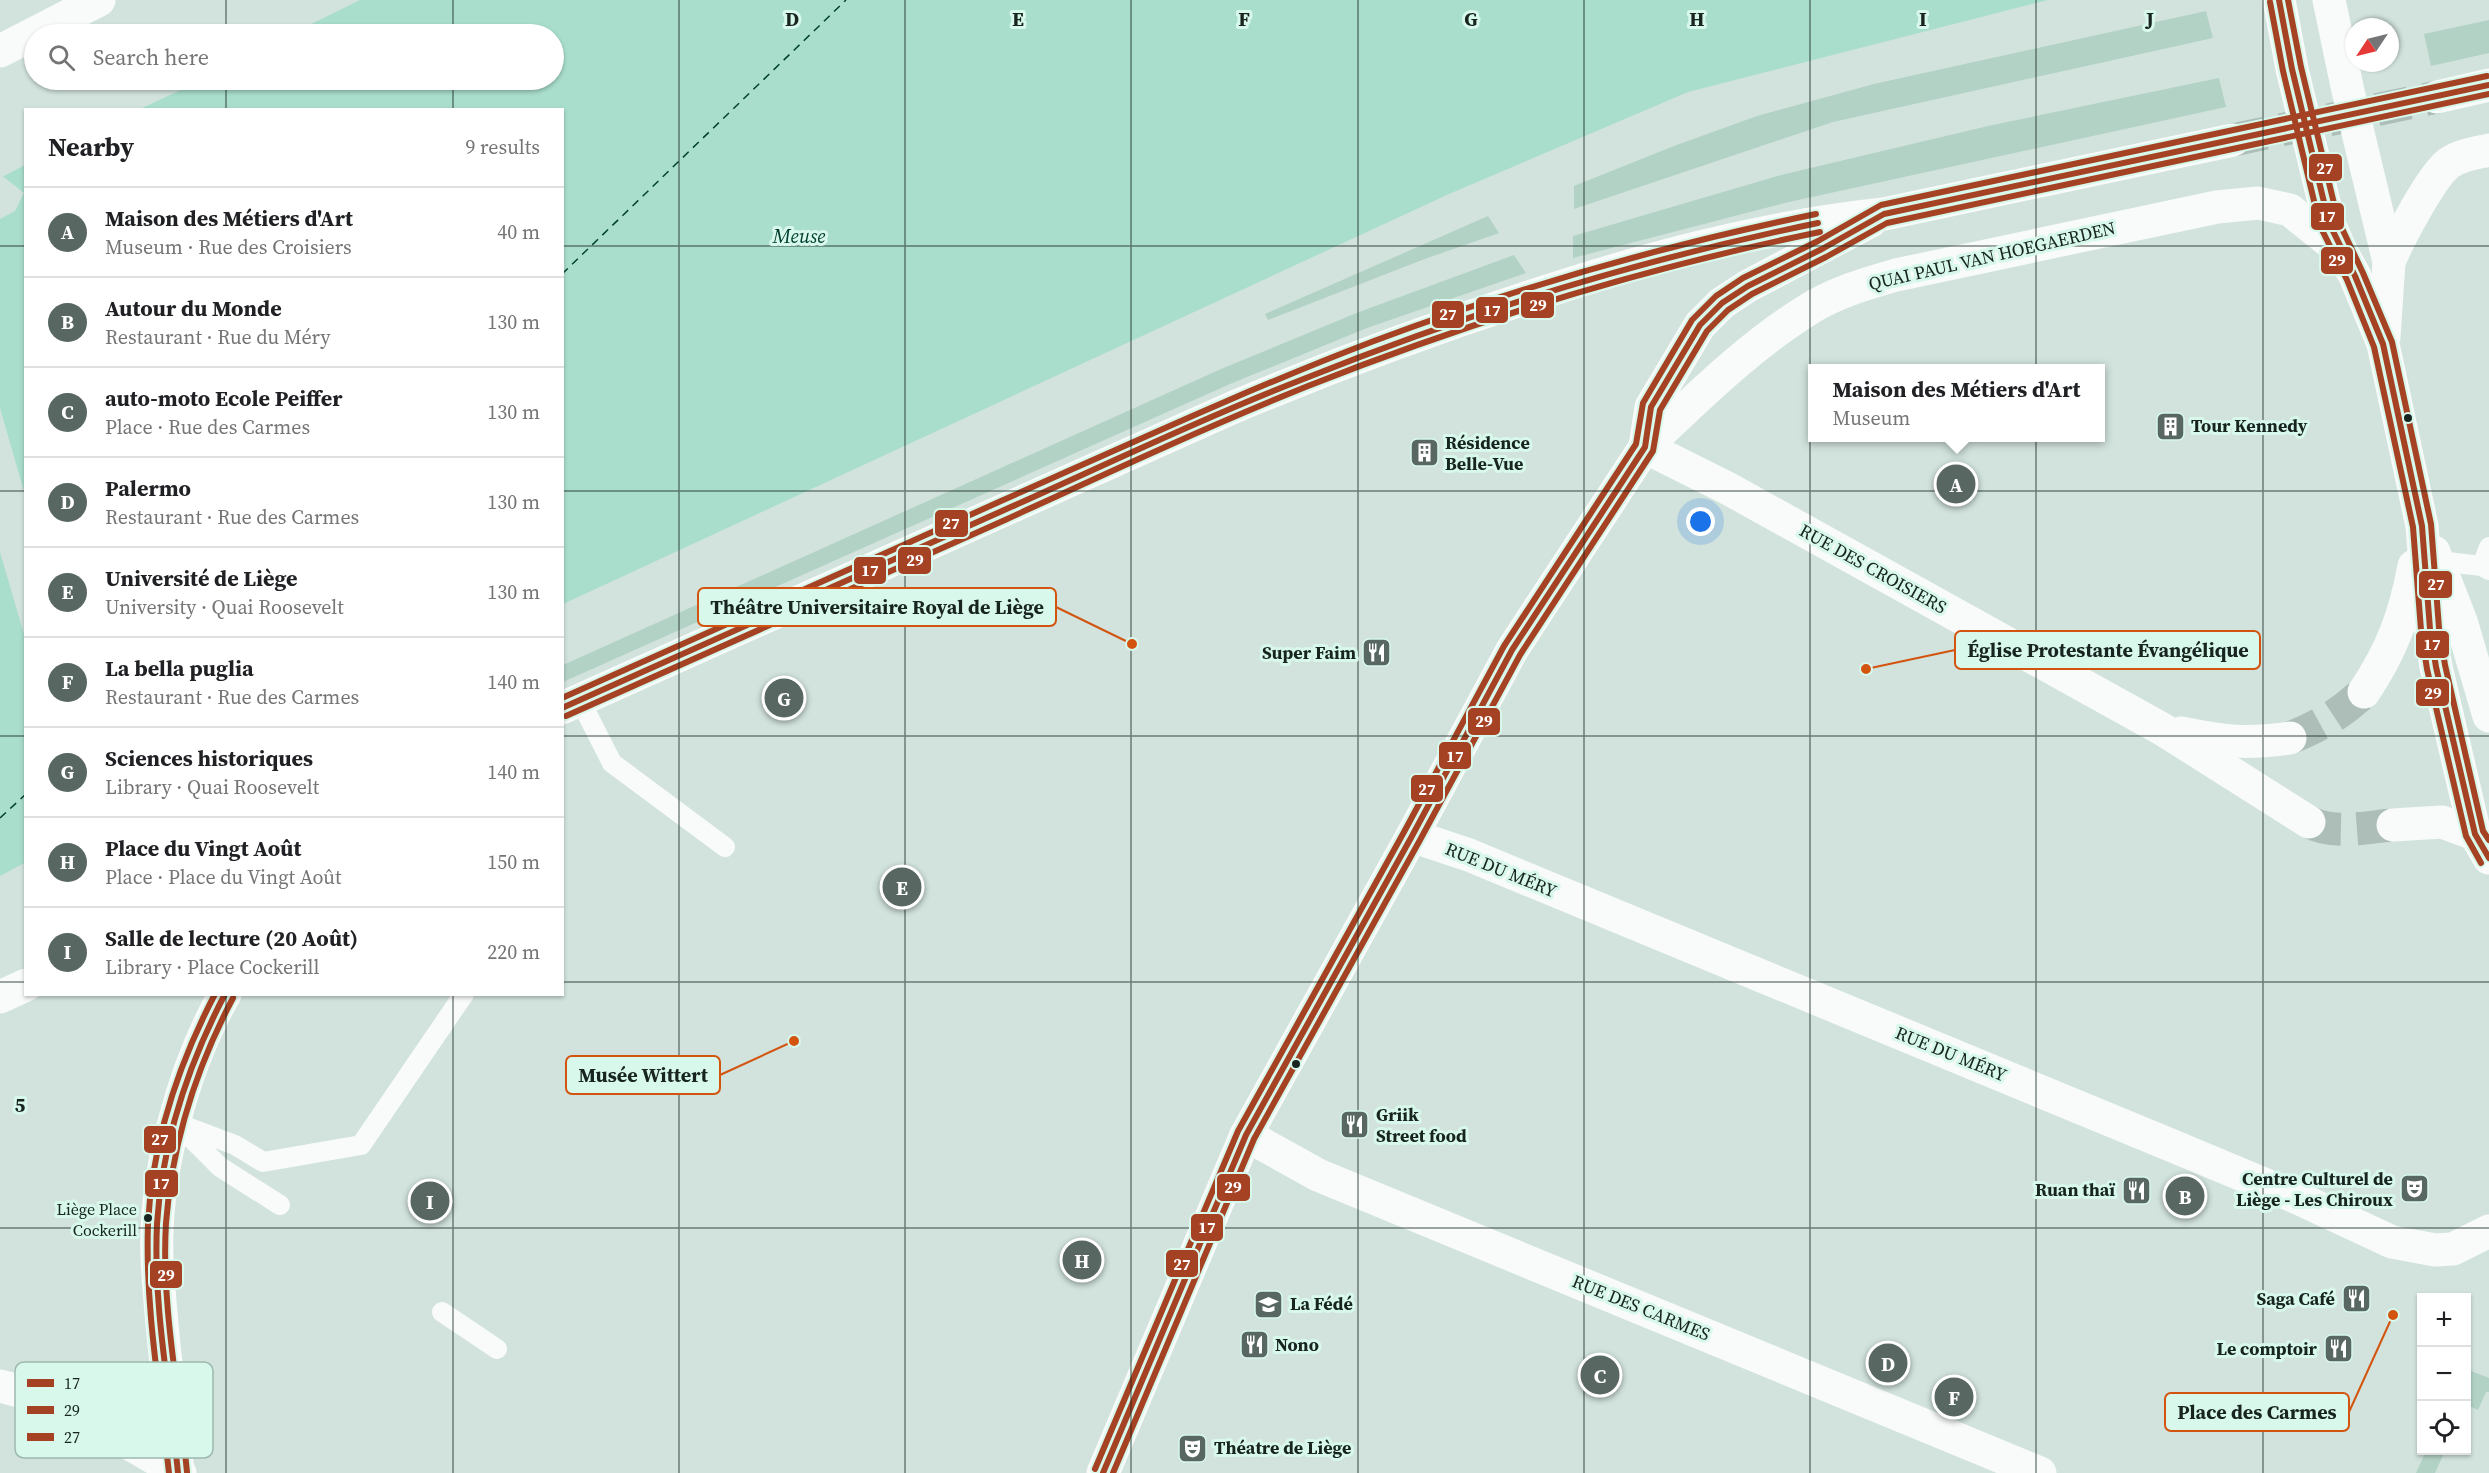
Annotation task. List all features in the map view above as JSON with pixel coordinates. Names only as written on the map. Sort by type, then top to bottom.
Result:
[{"type":"street","points":[[52,24],[99,0]]},
{"type":"street","points":[[2279,0],[2322,198],[2341,251],[2355,276],[2384,344],[2422,526],[2430,629],[2482,846]]},
{"type":"street","points":[[2329,0],[2389,262],[2384,344]]},
{"type":"street","points":[[0,51],[24,39]]},
{"type":"street","points":[[2437,97],[2489,86]]},
{"type":"street","points":[[571,704],[1234,407],[1401,340],[1554,289],[1693,248],[1836,219],[1884,214],[2233,140]]},
{"type":"street","points":[[2389,262],[2399,239],[2448,163],[2489,150]]},
{"type":"street","name":"QUAI PAUL VAN HOEGAERDEN","points":[[1645,447],[1704,391],[1770,336],[1808,310],[1853,288],[1896,275],[2217,207],[2258,203],[2290,210],[2341,251]]},
{"type":"street","points":[[1103,1473],[1246,1135],[1512,650],[1645,447],[1651,407],[1700,325],[1722,303],[1748,286],[1822,249],[1884,214]]},
{"type":"street","name":"RUE DES CROISIERS","points":[[1645,447],[1723,486],[2162,729],[2309,822]]},
{"type":"street","points":[[2422,526],[2461,621],[2489,716]]},
{"type":"street","points":[[2364,692],[2384,662],[2402,620],[2422,526]]},
{"type":"street","name":"RUE DES CROISIERS","points":[[2162,729],[2230,743],[2257,743],[2290,738]]},
{"type":"street","points":[[2393,825],[2442,822],[2482,846]]},
{"type":"street","name":"RUE DU MÉRY","points":[[1412,836],[1468,855],[2158,1139],[2300,1199],[2392,1242],[2435,1250],[2453,1249],[2489,1231]]},
{"type":"street","points":[[0,997],[24,986]]},
{"type":"street","points":[[168,1362],[157,1254],[161,1193],[174,1122],[202,1039],[224,996]]},
{"type":"street","name":"RUE DES CARMES","points":[[1246,1135],[1318,1175],[2040,1473]]},
{"type":"street","points":[[0,1386],[15,1390]]},
{"type":"street","points":[[153,1458],[179,1473]]},
{"type":"street","points":[[177,1458],[179,1473]]},
{"type":"lane","points":[[2438,561],[2487,562]]},
{"type":"lane","points":[[571,704],[612,763],[725,847]]},
{"type":"lane","points":[[174,1122],[235,1145],[263,1162],[361,1145],[463,996]]},
{"type":"lane","points":[[174,1122],[220,1167],[280,1205]]},
{"type":"lane","points":[[442,1312],[497,1349]]},
{"type":"shaded area","points":[[2206,11],[2213,38],[1833,122],[1574,209],[1574,186],[1757,116],[1874,84]]},
{"type":"shaded area","points":[[2489,20],[2489,53],[2431,66],[2424,34]]},
{"type":"shaded area","points":[[2219,78],[2226,107],[1789,202],[1573,258],[1573,236],[1781,175],[1988,126]]},
{"type":"shaded area","points":[[1488,216],[1499,233],[1422,260],[1268,320],[1265,314]]},
{"type":"shaded area","points":[[1514,255],[1526,273],[1367,328],[1230,384],[564,682],[564,665],[1221,369],[1359,312]]},
{"type":"shaded area","points":[[2471,1371],[2489,1378],[2489,1392],[2486,1392],[2478,1410],[2471,1407]]},
{"type":"shaded area","points":[[2424,1455],[2443,1455],[2435,1473],[2416,1473]]},
{"type":"water","name":"Meuse","points":[[360,0],[2048,0],[1688,92],[1449,194],[564,604],[564,108],[142,108],[181,90],[564,90],[564,24],[311,24]]},
{"type":"water","points":[[24,166],[24,863],[0,876],[0,178]]},
{"type":"pier","points":[[0,174],[24,193],[15,211],[0,219]]},
{"type":"pier","points":[[0,408],[24,492],[24,635],[0,552]]},
{"type":"ferry route","points":[[564,272],[846,0]]},
{"type":"ferry route","points":[[0,818],[24,796]]},
{"type":"tunnel","points":[[2233,140],[2437,97]]},
{"type":"tunnel","points":[[2290,738],[2329,719],[2364,692]]},
{"type":"tunnel","points":[[2309,822],[2318,826],[2339,829],[2393,825]]},
{"type":"transit line","name":"17","points":[[2279,0],[2292,69],[2329,223],[2355,276],[2383,344],[2422,526],[2430,629],[2436,667],[2475,834],[2489,858]]},
{"type":"transit line","name":"27","points":[[2288,0],[2301,67],[2338,220],[2392,342],[2431,524],[2439,628],[2445,665],[2483,831],[2489,840]]},
{"type":"transit line","name":"29","points":[[2270,2],[2283,71],[2320,226],[2347,280],[2374,347],[2413,527],[2421,630],[2427,669],[2466,836],[2481,863]]},
{"type":"transit line","name":"27","points":[[1095,1469],[1238,1131],[1504,646],[1636,444],[1643,403],[1692,320],[1716,296],[1743,278],[1818,241],[1881,205],[2487,76]]},
{"type":"transit line","name":"17","points":[[1103,1473],[1246,1135],[1512,650],[1645,447],[1651,407],[1700,325],[1722,303],[1748,286],[1822,249],[1884,214],[2489,85]]},
{"type":"transit line","name":"29","points":[[1113,1473],[1254,1139],[1520,655],[1653,451],[1660,410],[1707,331],[1728,310],[1752,294],[1887,223],[2489,94]]},
{"type":"transit line","name":"27","points":[[564,697],[1187,418],[1374,341],[1428,321],[1593,269],[1704,239],[1816,214]]},
{"type":"transit line","name":"17","points":[[564,707],[1191,426],[1369,354],[1495,309],[1623,270],[1752,237],[1818,223]]},
{"type":"transit line","name":"29","points":[[566,716],[1156,451],[1308,386],[1434,339],[1561,298],[1689,262],[1820,232]]},
{"type":"transit line","name":"27","points":[[156,1362],[148,1255],[148,1224],[155,1164],[161,1135],[179,1077],[189,1049],[214,996]]},
{"type":"transit line","name":"17","points":[[165,1362],[156,1255],[160,1194],[179,1106],[199,1049],[224,996]]},
{"type":"transit line","name":"29","points":[[174,1362],[168,1316],[165,1254],[169,1194],[180,1136],[197,1079],[233,998]]},
{"type":"transit line","name":"27","points":[[167,1458],[169,1473]]},
{"type":"transit line","name":"17","points":[[176,1458],[178,1473]]},
{"type":"transit line","name":"29","points":[[185,1458],[187,1472]]},
{"type":"place","name":"Tour Kennedy","points":[[2170,426]]},
{"type":"place","name":"Résidence Belle-Vue","points":[[1424,453]]},
{"type":"place","name":"Maison des Métiers d'Art","points":[[1956,484]]},
{"type":"place","name":"Théâtre Universitaire Royal de Liège","points":[[1132,644]]},
{"type":"place","name":"Super Faim","points":[[1377,653]]},
{"type":"place","name":"Église Protestante Évangélique","points":[[1866,669]]},
{"type":"place","name":"Sciences historiques","points":[[784,698]]},
{"type":"place","name":"Université de Liège","points":[[902,887]]},
{"type":"place","name":"Musée Wittert","points":[[794,1041]]},
{"type":"place","name":"Griik Street food","points":[[1355,1125]]},
{"type":"place","name":"Centre Culturel de Liège - Les Chiroux","points":[[2414,1189]]},
{"type":"place","name":"Ruan thaï","points":[[2136,1190]]},
{"type":"place","name":"Autour du Monde","points":[[2185,1196]]},
{"type":"place","name":"Salle de lecture (20 Août)","points":[[430,1201]]},
{"type":"place","name":"Liège Place Cockerill","points":[[148,1218]]},
{"type":"place","name":"Place du Vingt Août","points":[[1082,1260]]},
{"type":"place","name":"Saga Café","points":[[2356,1299]]},
{"type":"place","name":"La Fédé","points":[[1269,1304]]},
{"type":"place","name":"Place des Carmes","points":[[2393,1315]]},
{"type":"place","name":"Nono","points":[[1254,1345]]},
{"type":"place","name":"Le comptoir","points":[[2338,1349]]},
{"type":"place","name":"Palermo","points":[[1888,1363]]},
{"type":"place","name":"auto-moto Ecole Peiffer","points":[[1600,1375]]},
{"type":"place","name":"La bella puglia","points":[[1954,1397]]},
{"type":"place","name":"Théatre de Liège","points":[[1193,1448]]}]
